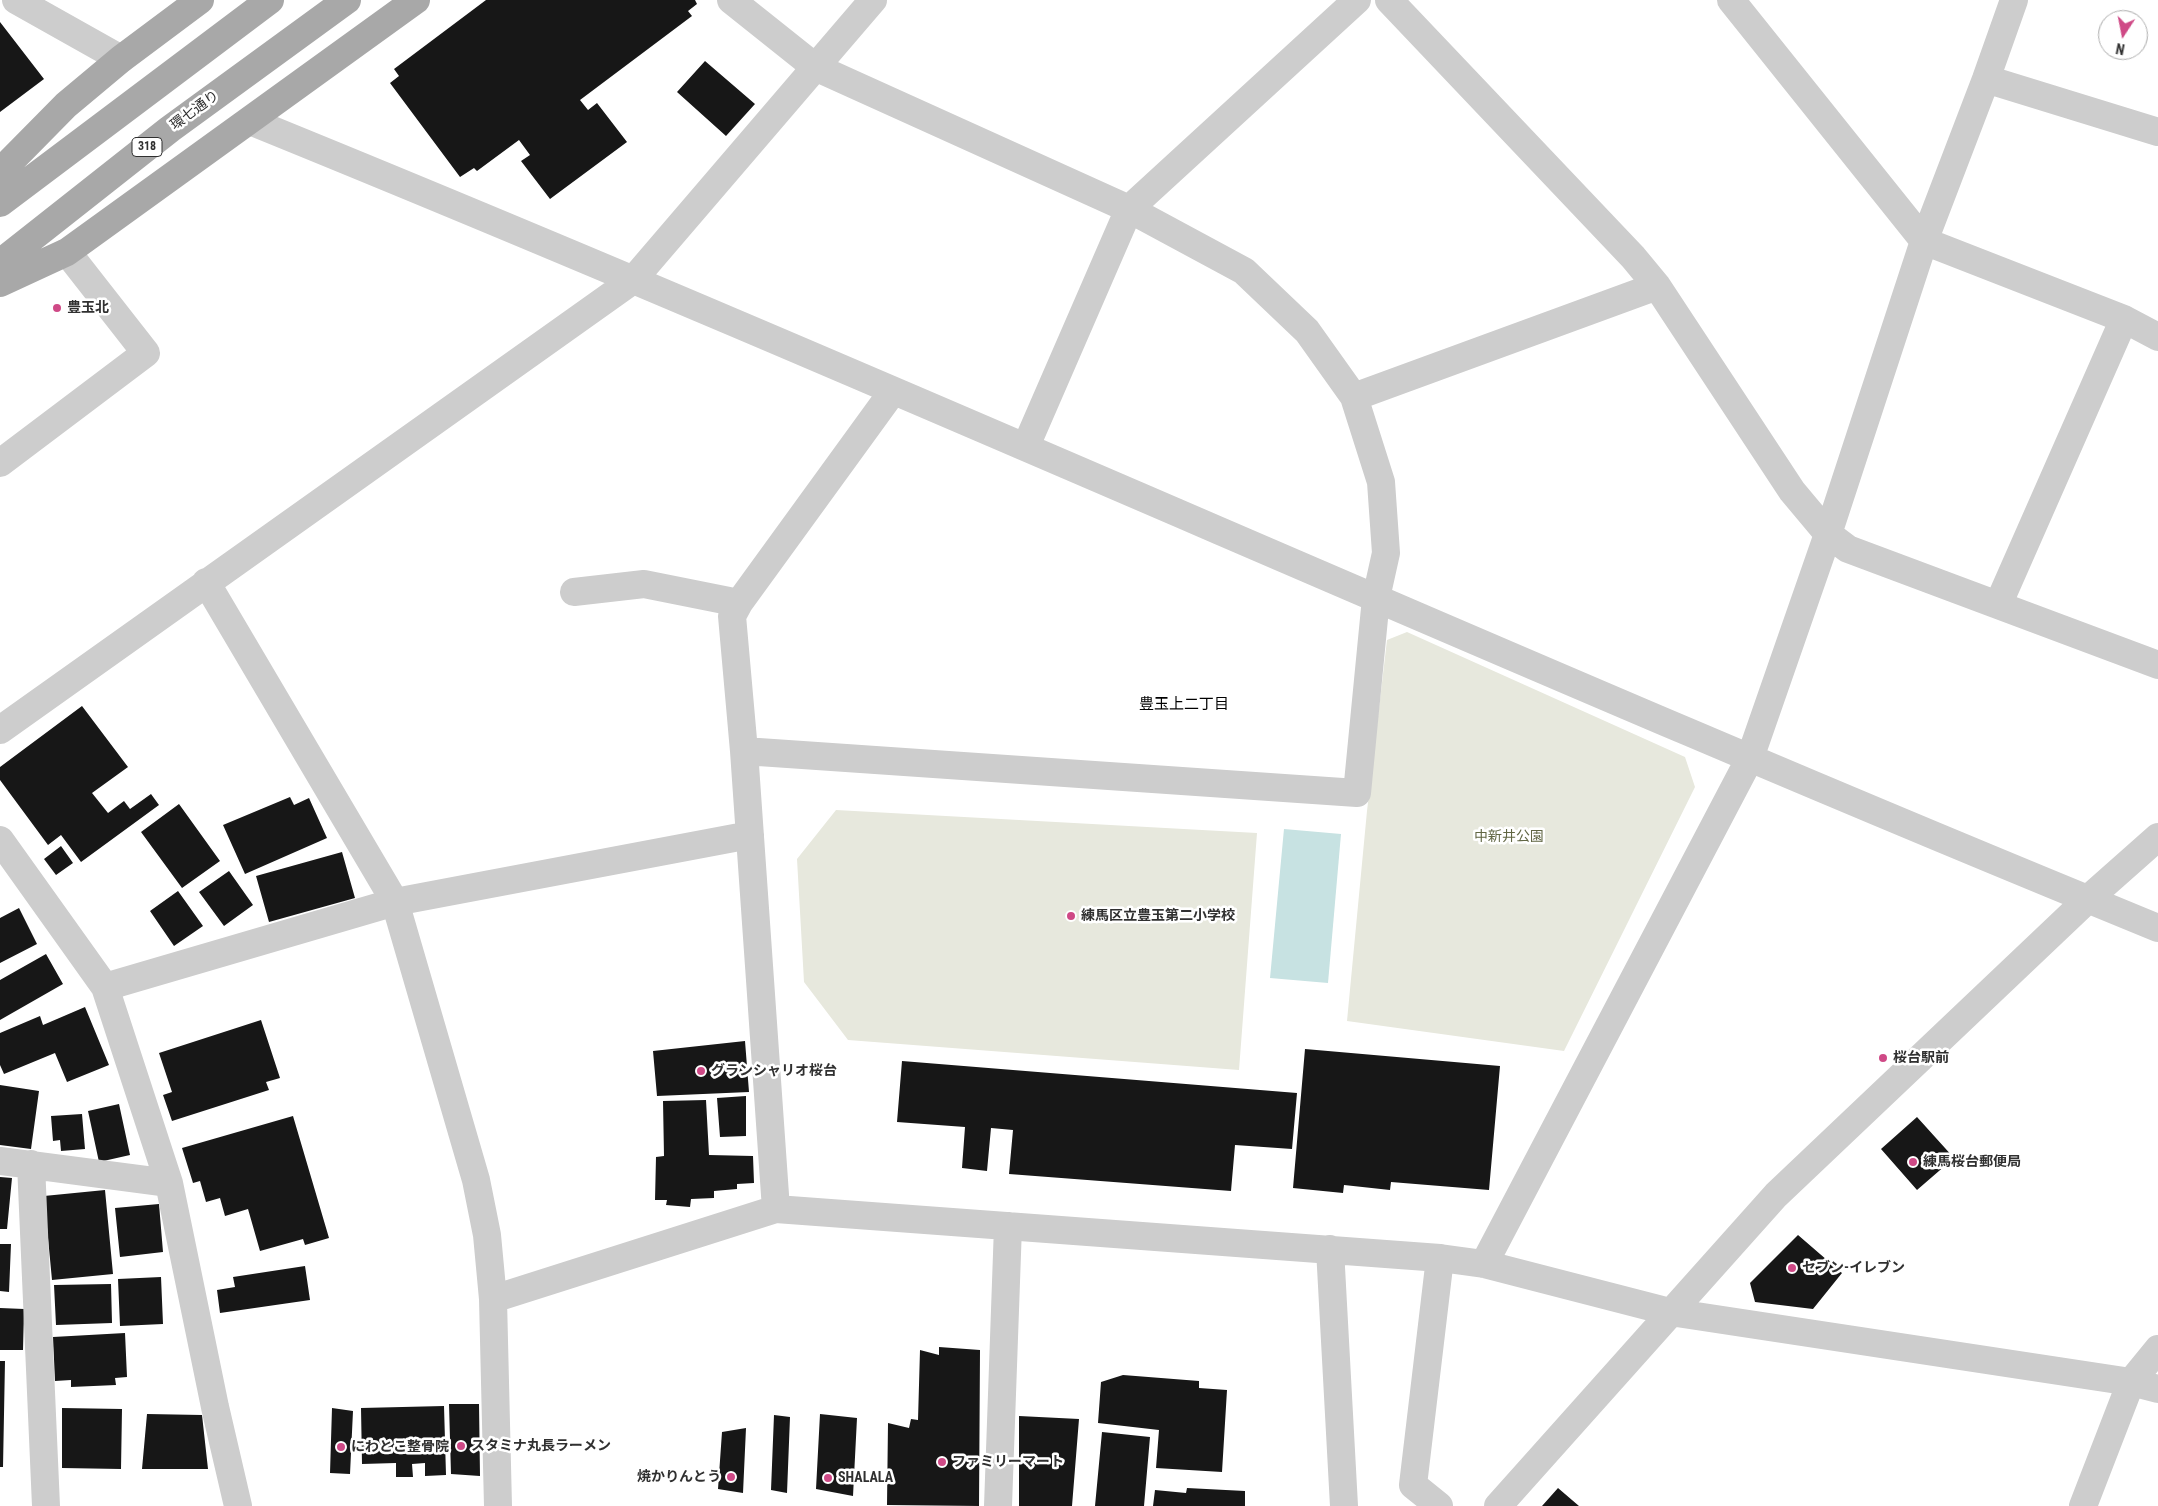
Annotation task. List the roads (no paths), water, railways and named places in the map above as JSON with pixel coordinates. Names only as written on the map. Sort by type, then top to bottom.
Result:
[{"type":"main road","points":[[0,172],[66,106],[121,59],[200,0]]},
{"type":"main road","name":"環七通り","points":[[0,263],[170,129],[346,0]]},
{"type":"main road","points":[[0,282],[67,252],[416,0]]},
{"type":"main road","points":[[0,203],[264,4]]},
{"type":"street","points":[[16,0],[121,59]]},
{"type":"street","points":[[731,0],[815,67],[1129,209],[1244,271],[1307,331],[1354,397],[1381,482],[1386,553],[1376,598],[1357,793],[744,751]]},
{"type":"street","points":[[0,730],[633,280],[872,0]]},
{"type":"street","points":[[1026,446],[1129,209],[1357,0]]},
{"type":"street","points":[[1389,0],[1633,257],[1657,286],[1792,491],[1828,534],[1848,550],[2158,665]]},
{"type":"street","points":[[1730,0],[1924,241],[2124,319],[2158,337]]},
{"type":"street","points":[[1484,1264],[1750,758],[1828,534],[1924,241],[2014,0]]},
{"type":"street","points":[[1986,79],[2158,132]]},
{"type":"street","points":[[250,121],[633,280],[893,392],[1026,446],[1750,758],[2158,928]]},
{"type":"street","points":[[0,463],[146,353],[67,252]]},
{"type":"street","points":[[1354,397],[1657,286]]},
{"type":"street","points":[[1998,605],[2124,319]]},
{"type":"street","points":[[776,1209],[744,751],[732,616],[893,392]]},
{"type":"street","points":[[206,582],[395,902],[476,1180],[486,1235],[493,1299],[498,1506]]},
{"type":"street","points":[[574,592],[644,584],[739,604]]},
{"type":"street","points":[[105,987],[395,902],[750,835]]},
{"type":"street","points":[[1498,1506],[1776,1194],[2088,899],[2158,837]]},
{"type":"street","points":[[0,840],[105,987],[169,1183],[215,1407],[238,1506]]},
{"type":"street","points":[[0,1161],[169,1183]]},
{"type":"street","points":[[31,1164],[46,1506]]},
{"type":"street","points":[[493,1299],[776,1209],[1440,1258],[1484,1264],[1670,1312],[2131,1382],[2158,1389]]},
{"type":"street","points":[[998,1506],[1008,1226]]},
{"type":"street","points":[[1330,1249],[1344,1506]]},
{"type":"street","points":[[1439,1506],[1412,1485],[1440,1258]]},
{"type":"street","points":[[2082,1506],[2131,1382],[2158,1349]]},
{"type":"water","points":[[1284,829],[1341,834],[1328,983],[1270,978]]},
{"type":"place","name":"豊玉北","points":[[57,308]]},
{"type":"place","name":"練馬区立豊玉第二小学校","points":[[1071,916]]},
{"type":"place","name":"桜台駅前","points":[[1883,1058]]},
{"type":"place","name":"グランシャリオ桜台","points":[[701,1071]]},
{"type":"place","name":"練馬桜台郵便局","points":[[1913,1162]]},
{"type":"place","name":"セブン-イレブン","points":[[1792,1268]]},
{"type":"place","name":"スタミナ丸長ラーメン","points":[[461,1446]]},
{"type":"place","name":"にわとこ整骨院","points":[[341,1447]]},
{"type":"place","name":"ファミリーマート","points":[[942,1462]]},
{"type":"place","name":"焼かりんとう","points":[[731,1477]]},
{"type":"place","name":"SHALALA","points":[[828,1478]]},
{"type":"district","name":"豊玉上二丁目","points":[[1184,705]]},
{"type":"park label","name":"中新井公園","points":[[1509,837]]}]
